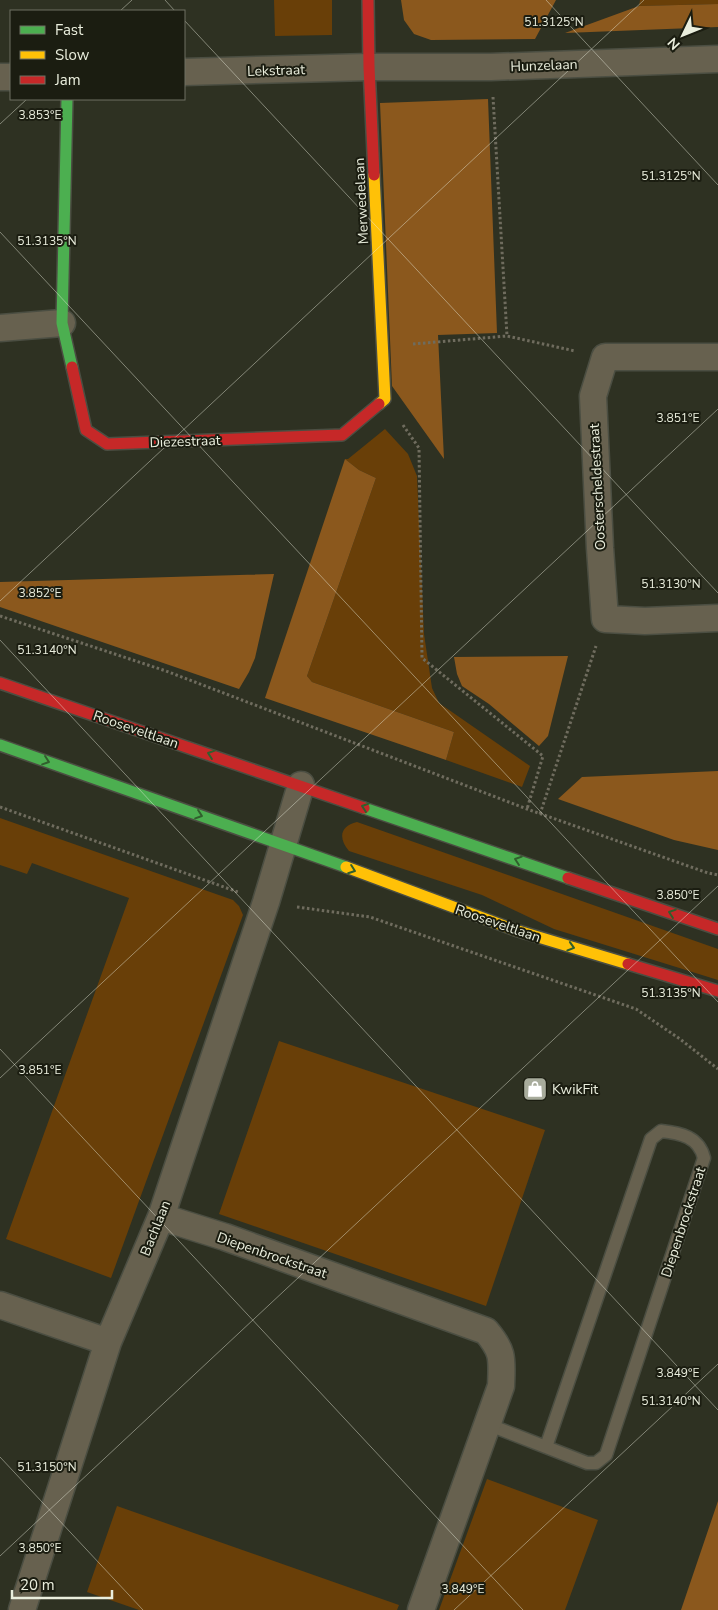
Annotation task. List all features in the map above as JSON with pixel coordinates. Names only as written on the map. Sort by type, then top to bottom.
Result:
[{"type":"main road","name":"Merwedelaan","points":[[368,0],[369,67],[385,400]]},
{"type":"main road","name":"Diezestraat","points":[[67,100],[62,323],[86,430],[107,444],[342,435],[385,400]]},
{"type":"main road","name":"Rooseveltlaan","points":[[0,683],[718,929]]},
{"type":"main road","name":"Rooseveltlaan","points":[[0,745],[282,844],[515,930],[718,992]]},
{"type":"street","name":"Hunzelaan","points":[[369,67],[491,67],[718,59]]},
{"type":"street","name":"Lekstraat","points":[[185,72],[369,67]]},
{"type":"street","points":[[0,328],[62,323]]},
{"type":"street","points":[[604,357],[718,357]]},
{"type":"street","name":"Oosterscheldestraat","points":[[604,357],[593,396],[605,619]]},
{"type":"street","points":[[605,619],[644,621],[718,618]]},
{"type":"street","points":[[282,844],[301,785]]},
{"type":"street","name":"Bachlaan","points":[[22,1610],[108,1342],[161,1218],[266,902],[282,844]]},
{"type":"street","name":"Diepenbrockstraat","points":[[161,1218],[224,1237],[486,1331],[498,1345],[502,1362],[501,1386],[421,1610]]},
{"type":"street","points":[[0,1305],[108,1342]]},
{"type":"lane","name":"Diepenbrockstraat","points":[[488,1424],[546,1447],[587,1462],[596,1463],[606,1455],[704,1158],[701,1147],[691,1139],[674,1132],[661,1131],[650,1139],[546,1447]]},
{"type":"path","points":[[491,67],[507,336]]},
{"type":"path","points":[[383,346],[507,336],[604,357]]},
{"type":"path","points":[[385,400],[419,448],[422,658],[543,756],[527,809]]},
{"type":"path","points":[[0,616],[166,671],[540,814],[718,875]]},
{"type":"path","points":[[540,814],[605,619]]},
{"type":"path","points":[[0,807],[266,902],[370,917],[636,1010],[680,1039],[718,1069]]},
{"type":"shaded area","points":[[274,0],[332,0],[332,35],[275,36]]},
{"type":"shaded area","points":[[401,0],[556,0],[535,39],[431,40],[414,34],[404,20]]},
{"type":"shaded area","points":[[640,0],[718,0],[718,4],[639,6]]},
{"type":"shaded area","points":[[718,4],[718,27],[565,33],[639,6]]},
{"type":"shaded area","points":[[488,99],[497,333],[438,335],[444,459],[392,386],[380,103]]},
{"type":"shaded area","points":[[385,429],[408,454],[417,476],[424,634],[432,688],[439,703],[530,766],[522,787],[446,760],[454,732],[312,682],[307,676],[376,478],[359,470],[345,459],[348,459]]},
{"type":"shaded area","points":[[345,459],[359,470],[376,478],[307,676],[312,682],[454,732],[446,760],[265,698]]},
{"type":"shaded area","points":[[274,574],[255,658],[239,689],[0,607],[0,582]]},
{"type":"shaded area","points":[[568,656],[548,736],[539,746],[489,704],[462,686],[457,674],[454,657]]},
{"type":"shaded area","points":[[718,771],[718,850],[674,840],[558,799],[582,777]]},
{"type":"shaded area","points":[[0,818],[233,900],[239,906],[243,915],[111,1278],[6,1239],[129,898],[32,863],[27,874],[0,865]]},
{"type":"shaded area","points":[[357,822],[718,949],[718,980],[554,929],[482,895],[349,851],[343,842],[342,833],[347,826]]},
{"type":"shaded area","points":[[279,1041],[545,1130],[486,1306],[219,1214]]},
{"type":"shaded area","points":[[487,1479],[598,1520],[565,1610],[439,1610]]},
{"type":"shaded area","points":[[718,1501],[718,1610],[681,1610]]},
{"type":"shaded area","points":[[117,1506],[399,1605],[397,1610],[139,1610],[87,1592]]},
{"type":"traffic: fast","points":[[67,100],[62,323],[72,367]]},
{"type":"traffic: fast","points":[[0,745],[346,867]]},
{"type":"traffic: fast","points":[[364,808],[568,878]]},
{"type":"traffic: slow","points":[[374,175],[385,399],[379,404]]},
{"type":"traffic: slow","points":[[346,867],[515,930],[628,964]]},
{"type":"traffic: jam","points":[[368,0],[374,175]]},
{"type":"traffic: jam","points":[[72,367],[86,430],[107,444],[342,435],[379,404]]},
{"type":"traffic: jam","points":[[0,683],[364,808]]},
{"type":"traffic: jam","points":[[568,878],[718,929]]},
{"type":"traffic: jam","points":[[628,964],[718,991]]},
{"type":"place","name":"KwikFit","points":[[535,1089]]}]
